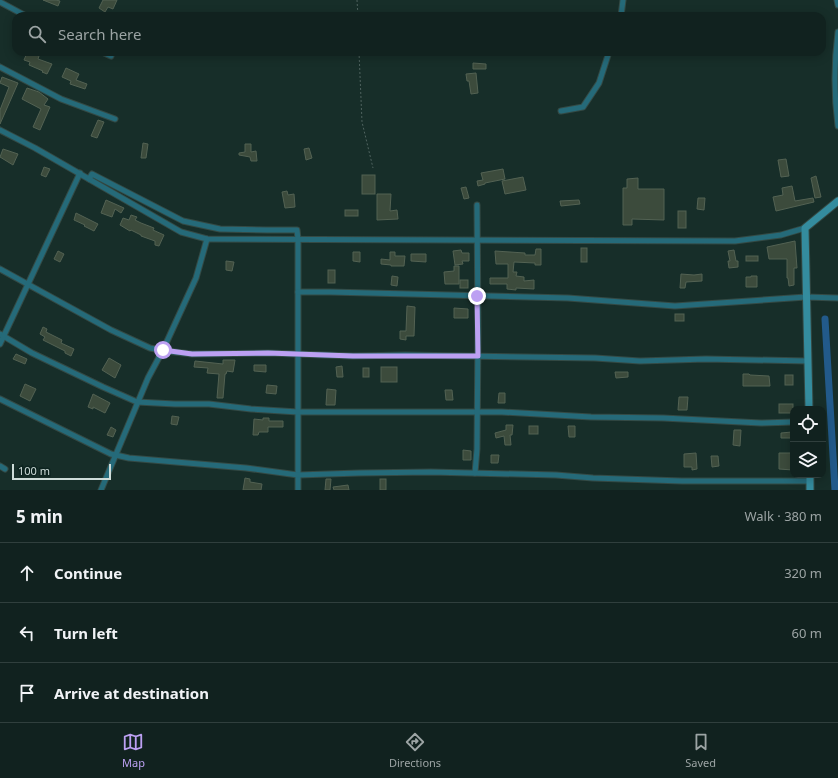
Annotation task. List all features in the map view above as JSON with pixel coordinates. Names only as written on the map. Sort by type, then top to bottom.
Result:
[{"type":"street","points":[[622,12],[623,0]]},
{"type":"street","points":[[837,0],[838,5]]},
{"type":"street","points":[[0,2],[19,12]]},
{"type":"street","points":[[838,32],[835,71],[835,103],[838,126]]},
{"type":"street","points":[[561,111],[583,108],[599,83],[608,56]]},
{"type":"street","points":[[0,67],[61,99],[115,119]]},
{"type":"street","points":[[0,130],[80,173],[181,232],[208,239],[735,241],[781,235],[805,228],[838,201]]},
{"type":"street","points":[[0,344],[2,335],[29,284],[80,173]]},
{"type":"street","points":[[89,179],[92,174],[183,221],[220,229],[297,230],[298,490]]},
{"type":"street","points":[[474,473],[478,412],[477,204]]},
{"type":"street","points":[[805,228],[808,406]]},
{"type":"street","points":[[101,490],[137,402],[196,278],[208,239]]},
{"type":"street","points":[[0,269],[80,314],[150,348],[192,354],[298,353],[353,356],[595,358],[640,361],[699,359],[808,361]]},
{"type":"street","points":[[298,292],[568,298],[675,306],[806,297],[838,298]]},
{"type":"street","points":[[2,335],[32,353],[137,402],[209,404],[251,409],[298,412],[478,412],[761,423],[790,422]]},
{"type":"street","points":[[0,399],[111,454],[129,458],[246,468],[298,475],[396,472],[474,473],[682,481],[810,478],[810,490]]},
{"type":"street","points":[[0,466],[5,469]]},
{"type":"path","points":[[357,0],[358,12]]},
{"type":"path","points":[[359,56],[362,122],[373,168]]},
{"type":"building","points":[[43,0],[56,0],[60,1],[58,6]]},
{"type":"building","points":[[103,0],[117,0],[113,9],[108,7],[105,12],[99,8]]},
{"type":"building","points":[[26,56],[39,56],[38,59],[52,64],[47,74],[29,65],[30,62],[24,60]]},
{"type":"building","points":[[473,63],[486,64],[486,69],[473,69]]},
{"type":"building","points":[[66,68],[79,74],[76,80],[87,84],[85,89],[70,84],[71,81],[62,77]]},
{"type":"building","points":[[476,73],[478,93],[471,94],[469,81],[467,81],[466,74]]},
{"type":"building","points":[[2,77],[18,83],[0,124],[0,110],[9,87],[0,83]]},
{"type":"building","points":[[27,88],[39,92],[48,99],[44,105],[50,107],[40,130],[33,127],[41,109],[22,99]]},
{"type":"building","points":[[98,120],[104,122],[97,138],[91,136]]},
{"type":"building","points":[[143,143],[148,144],[146,158],[141,158]]},
{"type":"building","points":[[245,144],[251,144],[251,152],[256,151],[257,161],[251,161],[250,157],[239,155],[239,153],[245,152]]},
{"type":"building","points":[[309,148],[312,158],[306,160],[304,149]]},
{"type":"building","points":[[3,149],[18,154],[13,165],[0,157]]},
{"type":"building","points":[[786,159],[789,176],[781,177],[778,160]]},
{"type":"building","points":[[44,167],[50,169],[46,177],[41,175]]},
{"type":"building","points":[[503,169],[505,179],[478,186],[477,181],[483,180],[481,173]]},
{"type":"building","points":[[362,175],[375,175],[375,194],[362,194]]},
{"type":"building","points":[[816,176],[821,197],[815,198],[811,178]]},
{"type":"building","points":[[523,177],[526,190],[505,194],[502,181]]},
{"type":"building","points":[[638,178],[638,189],[664,189],[664,220],[632,219],[632,225],[623,225],[623,188],[627,188],[627,179]]},
{"type":"building","points":[[792,186],[795,201],[813,198],[814,202],[776,211],[773,197],[783,195],[782,188]]},
{"type":"building","points":[[466,187],[469,198],[464,199],[461,188]]},
{"type":"building","points":[[287,191],[288,195],[294,194],[295,207],[285,208],[282,192]]},
{"type":"building","points":[[377,194],[391,194],[390,211],[397,210],[398,219],[377,220]]},
{"type":"building","points":[[698,198],[705,198],[704,210],[697,209]]},
{"type":"building","points":[[106,200],[124,208],[121,213],[115,209],[112,217],[101,213]]},
{"type":"building","points":[[579,200],[580,204],[561,206],[560,201]]},
{"type":"building","points":[[345,210],[358,210],[358,216],[345,216]]},
{"type":"building","points":[[678,211],[686,211],[686,228],[678,228]]},
{"type":"building","points":[[76,213],[98,224],[94,231],[74,220]]},
{"type":"building","points":[[131,215],[137,217],[135,220],[154,228],[153,230],[164,235],[159,246],[155,245],[155,241],[141,236],[131,230],[130,231],[120,225],[123,218],[129,220]]},
{"type":"building","points":[[795,241],[797,268],[794,268],[794,285],[789,286],[787,278],[787,259],[769,259],[767,247]]},
{"type":"building","points":[[581,248],[587,248],[587,262],[581,262]]},
{"type":"building","points":[[536,249],[541,249],[541,265],[535,265],[535,263],[514,262],[513,272],[517,272],[516,276],[524,277],[524,281],[534,280],[534,289],[507,289],[507,284],[490,284],[490,278],[508,278],[508,264],[496,264],[495,251],[535,255]]},
{"type":"building","points":[[461,250],[462,253],[469,253],[469,261],[462,261],[463,264],[455,265],[453,251]]},
{"type":"building","points":[[734,250],[736,261],[738,261],[738,267],[729,268],[728,261],[730,261],[728,251]]},
{"type":"building","points":[[58,251],[64,254],[60,262],[54,259]]},
{"type":"building","points":[[353,252],[360,252],[360,262],[353,261]]},
{"type":"building","points":[[390,252],[395,252],[395,256],[405,256],[404,266],[381,264],[381,259],[390,260]]},
{"type":"building","points":[[411,254],[426,254],[426,262],[411,261]]},
{"type":"building","points":[[746,256],[758,256],[758,261],[746,261]]},
{"type":"building","points":[[226,261],[234,262],[232,271],[226,270]]},
{"type":"building","points":[[454,266],[459,266],[459,284],[445,284],[444,272],[454,271]]},
{"type":"building","points":[[328,270],[335,270],[335,283],[328,283]]},
{"type":"building","points":[[681,274],[702,274],[702,281],[686,282],[685,288],[680,288]]},
{"type":"building","points":[[392,276],[398,277],[397,286],[391,285]]},
{"type":"building","points":[[757,276],[757,287],[746,287],[746,277]]},
{"type":"building","points":[[460,280],[468,280],[468,288],[460,288]]},
{"type":"building","points":[[407,306],[415,307],[414,336],[406,336],[406,340],[400,339],[400,331],[406,331]]},
{"type":"building","points":[[454,308],[468,309],[468,318],[454,318]]},
{"type":"building","points":[[675,314],[684,314],[684,321],[675,321]]},
{"type":"building","points":[[43,327],[47,329],[46,332],[62,340],[61,343],[74,349],[71,356],[65,353],[65,351],[43,340],[45,337],[40,334]]},
{"type":"building","points":[[16,354],[27,359],[25,364],[13,359]]},
{"type":"building","points":[[109,358],[121,365],[115,378],[102,370]]},
{"type":"building","points":[[223,360],[235,360],[233,372],[227,371],[225,374],[223,398],[217,398],[219,374],[207,373],[208,368],[194,367],[195,361],[223,364]]},
{"type":"building","points":[[254,365],[266,365],[266,372],[254,371]]},
{"type":"building","points":[[342,366],[343,377],[337,377],[336,367]]},
{"type":"building","points":[[381,367],[397,367],[397,382],[381,382]]},
{"type":"building","points":[[363,368],[369,368],[369,377],[363,377]]},
{"type":"building","points":[[615,372],[628,372],[628,377],[616,378]]},
{"type":"building","points":[[743,374],[769,376],[770,386],[743,386]]},
{"type":"building","points":[[785,375],[793,375],[793,385],[785,385]]},
{"type":"building","points":[[25,384],[36,389],[30,401],[20,396]]},
{"type":"building","points":[[267,385],[277,386],[276,394],[266,393]]},
{"type":"building","points":[[327,389],[336,390],[335,405],[326,405]]},
{"type":"building","points":[[445,390],[452,390],[453,400],[446,400]]},
{"type":"building","points":[[499,393],[505,393],[505,403],[498,403]]},
{"type":"building","points":[[93,394],[110,403],[105,413],[93,407],[93,409],[88,407]]},
{"type":"building","points":[[679,397],[688,397],[687,410],[678,410]]},
{"type":"building","points":[[779,404],[793,404],[793,406],[790,406],[790,413],[779,413]]},
{"type":"building","points":[[172,416],[179,417],[177,425],[171,424]]},
{"type":"building","points":[[263,418],[269,418],[269,421],[283,421],[283,427],[268,427],[268,432],[259,432],[258,435],[253,435],[254,419],[263,420]]},
{"type":"building","points":[[506,425],[513,425],[512,435],[510,435],[511,445],[505,445],[504,436],[496,438],[495,433],[506,430]]},
{"type":"building","points":[[529,426],[538,426],[538,434],[529,434]]},
{"type":"building","points":[[568,426],[575,426],[575,437],[569,437]]},
{"type":"building","points":[[111,427],[116,430],[113,437],[107,435]]},
{"type":"building","points":[[734,430],[741,430],[740,446],[733,445]]},
{"type":"building","points":[[790,432],[790,438],[781,438],[781,433]]},
{"type":"building","points":[[463,450],[471,451],[471,460],[463,460]]},
{"type":"building","points":[[696,453],[697,469],[692,470],[692,467],[684,467],[684,454]]},
{"type":"building","points":[[779,453],[790,453],[790,470],[779,469]]},
{"type":"building","points":[[491,455],[499,455],[498,463],[491,463]]},
{"type":"building","points":[[711,456],[718,456],[719,466],[712,467]]},
{"type":"building","points":[[245,478],[250,479],[250,482],[262,484],[261,490],[243,490]]},
{"type":"building","points":[[326,479],[331,479],[330,490],[325,490]]},
{"type":"building","points":[[380,479],[386,479],[386,490],[380,490]]},
{"type":"building","points":[[348,485],[349,490],[334,490],[333,487]]},
{"type":"waterway","points":[[825,319],[835,490]]},
{"type":"route","points":[[163,350],[192,354],[298,353],[353,356],[478,356],[477,296]]}]
